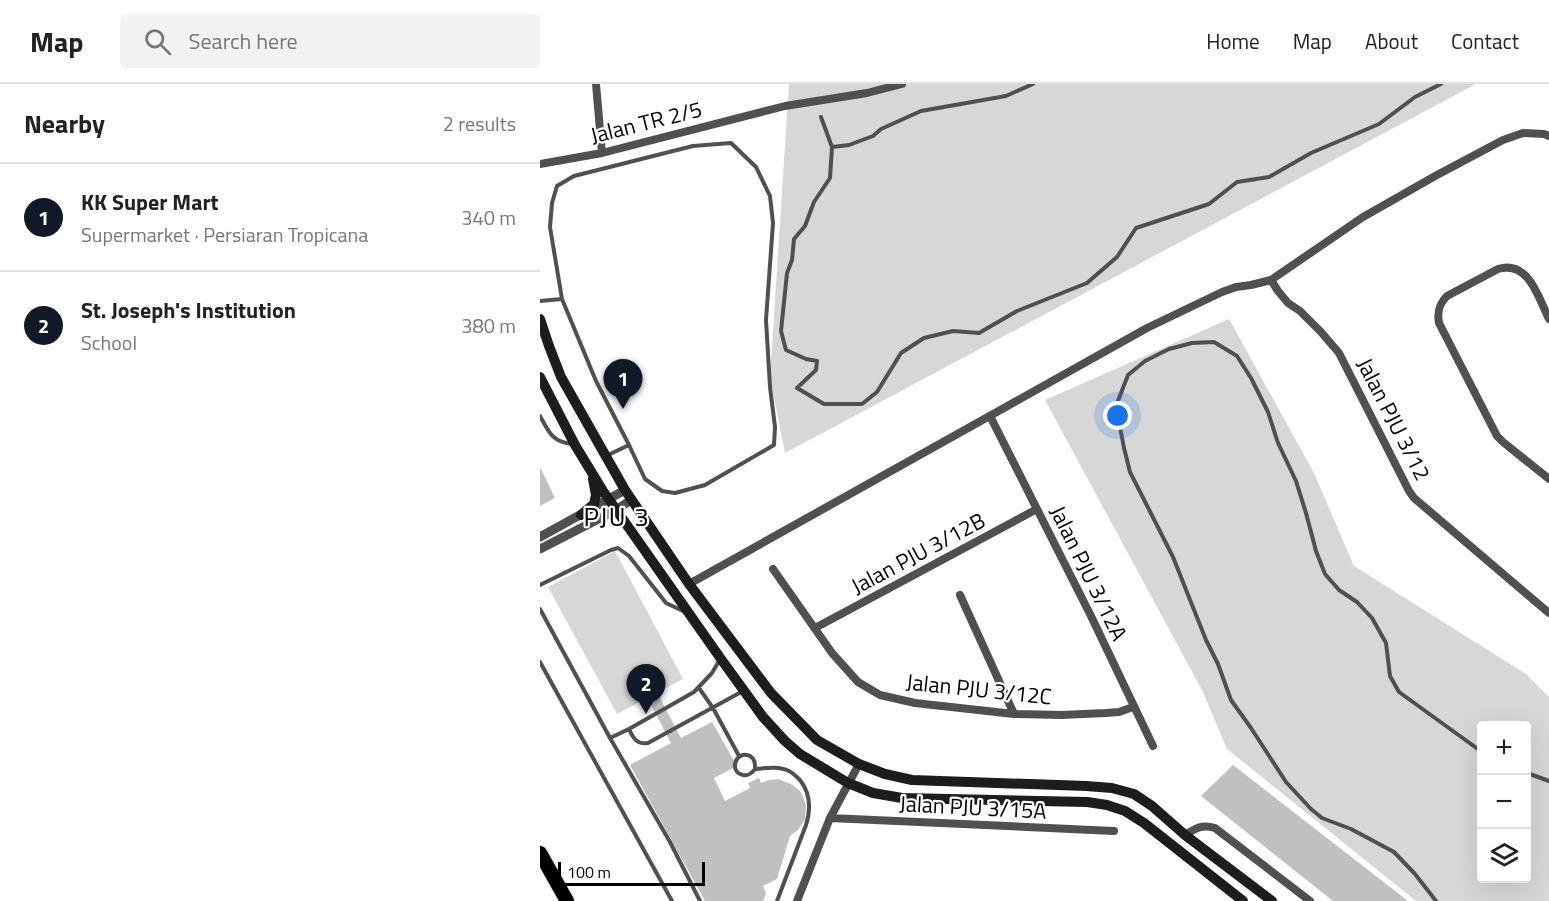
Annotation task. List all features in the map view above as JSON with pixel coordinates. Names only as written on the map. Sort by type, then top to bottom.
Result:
[{"type":"highway","points":[[540,853],[567,901]]},
{"type":"main road","points":[[540,319],[561,377],[628,495],[688,584],[771,693],[817,740],[859,764],[885,774],[912,780],[1112,788],[1134,794],[1272,901]]},
{"type":"main road","points":[[540,377],[575,445],[609,500],[763,717],[800,754],[848,783],[873,793],[902,798],[1087,802],[1107,805],[1125,811],[1144,823],[1243,901]]},
{"type":"main road","points":[[581,515],[594,504],[596,495],[592,473]]},
{"type":"street","points":[[596,84],[602,153]]},
{"type":"street","name":"Jalan TR 2/5","points":[[540,164],[602,153],[785,106],[867,93],[902,84]]},
{"type":"street","points":[[688,584],[1147,328],[1236,287],[1271,280],[1363,217],[1503,140],[1523,134],[1549,136]]},
{"type":"street","points":[[1549,319],[1529,279],[1523,272],[1507,266],[1446,296],[1438,315],[1439,323],[1497,436],[1549,479]]},
{"type":"street","name":"Jalan PJU 3/12","points":[[1271,280],[1288,303],[1300,311],[1339,352],[1414,498],[1549,614]]},
{"type":"street","name":"Jalan PJU 3/12A","points":[[990,416],[1153,746]]},
{"type":"street","points":[[540,537],[609,500],[628,495]]},
{"type":"street","points":[[540,549],[616,510],[628,495]]},
{"type":"street","name":"Jalan PJU 3/12B","points":[[815,628],[1037,509]]},
{"type":"street","name":"Jalan PJU 3/12C","points":[[773,569],[832,653],[858,682],[880,695],[915,703],[1014,714],[1106,713],[1119,712],[1133,707]]},
{"type":"street","points":[[960,595],[1014,714]]},
{"type":"street","points":[[797,901],[830,818],[859,764]]},
{"type":"street","name":"Jalan PJU 3/15A","points":[[830,818],[1114,831]]},
{"type":"street","points":[[1185,835],[1207,825],[1215,828],[1310,901]]},
{"type":"lane","points":[[832,147],[849,145],[873,136],[881,129],[921,111],[1006,96],[1033,84]]},
{"type":"lane","points":[[821,117],[832,147],[830,178],[814,202],[805,226],[794,239],[792,260],[786,273],[781,331],[786,350],[818,362],[816,370],[796,388],[824,404],[862,404],[877,392],[901,353],[924,338],[953,331],[979,333],[1017,311],[1087,283],[1117,257],[1136,228],[1209,204],[1237,182],[1269,177],[1311,153],[1379,124],[1415,97],[1440,84]]},
{"type":"lane","points":[[732,143],[756,167],[770,196],[773,223],[766,320],[775,427],[774,445],[705,485],[675,493],[662,491],[645,479],[629,445],[596,381],[562,299],[550,227],[552,203],[557,186],[574,176],[693,146],[732,143]]},
{"type":"lane","points":[[540,301],[562,299]]},
{"type":"lane","points":[[1436,901],[1394,852],[1351,829],[1322,818],[1311,809],[1286,782],[1231,700],[1173,557],[1130,472],[1116,406],[1128,375],[1145,361],[1169,349],[1192,343],[1214,342],[1237,356],[1268,412],[1278,443],[1296,481],[1325,574],[1339,590],[1357,602],[1372,618],[1386,643],[1390,676],[1399,692],[1477,748]]},
{"type":"lane","points":[[540,416],[555,439],[562,443],[575,445]]},
{"type":"lane","points":[[606,456],[629,445]]},
{"type":"lane","points":[[540,585],[618,548],[628,556],[666,603],[688,613]]},
{"type":"lane","points":[[540,611],[670,842],[700,901]]},
{"type":"lane","points":[[610,738],[699,688],[721,659]]},
{"type":"lane","points":[[540,662],[672,901]]},
{"type":"lane","points":[[699,688],[713,708],[739,756]]},
{"type":"lane","points":[[629,729],[638,743],[648,743],[743,690]]},
{"type":"lane","points":[[745,754],[752,756],[755,769],[751,774],[745,776],[738,774],[735,762],[739,756],[745,754]]},
{"type":"lane","points":[[755,769],[772,768],[794,773],[807,791],[810,802],[806,825],[777,901]]},
{"type":"lane","points":[[1530,775],[1549,781]]},
{"type":"shaded area","points":[[789,84],[1476,84],[785,453],[770,377]]},
{"type":"shaded area","points":[[1229,319],[1314,473],[1354,566],[1526,674],[1549,697],[1549,901],[1416,901],[1227,749],[1203,692],[1045,400]]},
{"type":"shaded area","points":[[615,551],[683,679],[617,714],[548,587]]},
{"type":"building","points":[[540,467],[555,498],[540,506]]},
{"type":"building","points":[[659,696],[681,738],[712,722],[737,766],[714,778],[725,801],[750,788],[748,783],[759,778],[761,783],[778,779],[793,785],[801,792],[806,805],[805,819],[798,830],[790,836],[777,879],[763,886],[766,894],[763,901],[705,901],[630,765],[671,743],[649,701]]},
{"type":"building","points":[[1233,765],[1408,901],[1333,901],[1201,796]]},
{"type":"place","name":"KK Super Mart","points":[[623,409]]},
{"type":"place","name":"St. Joseph's Institution","points":[[646,714]]},
{"type":"district","name":"PJU 3","points":[[617,517]]}]
